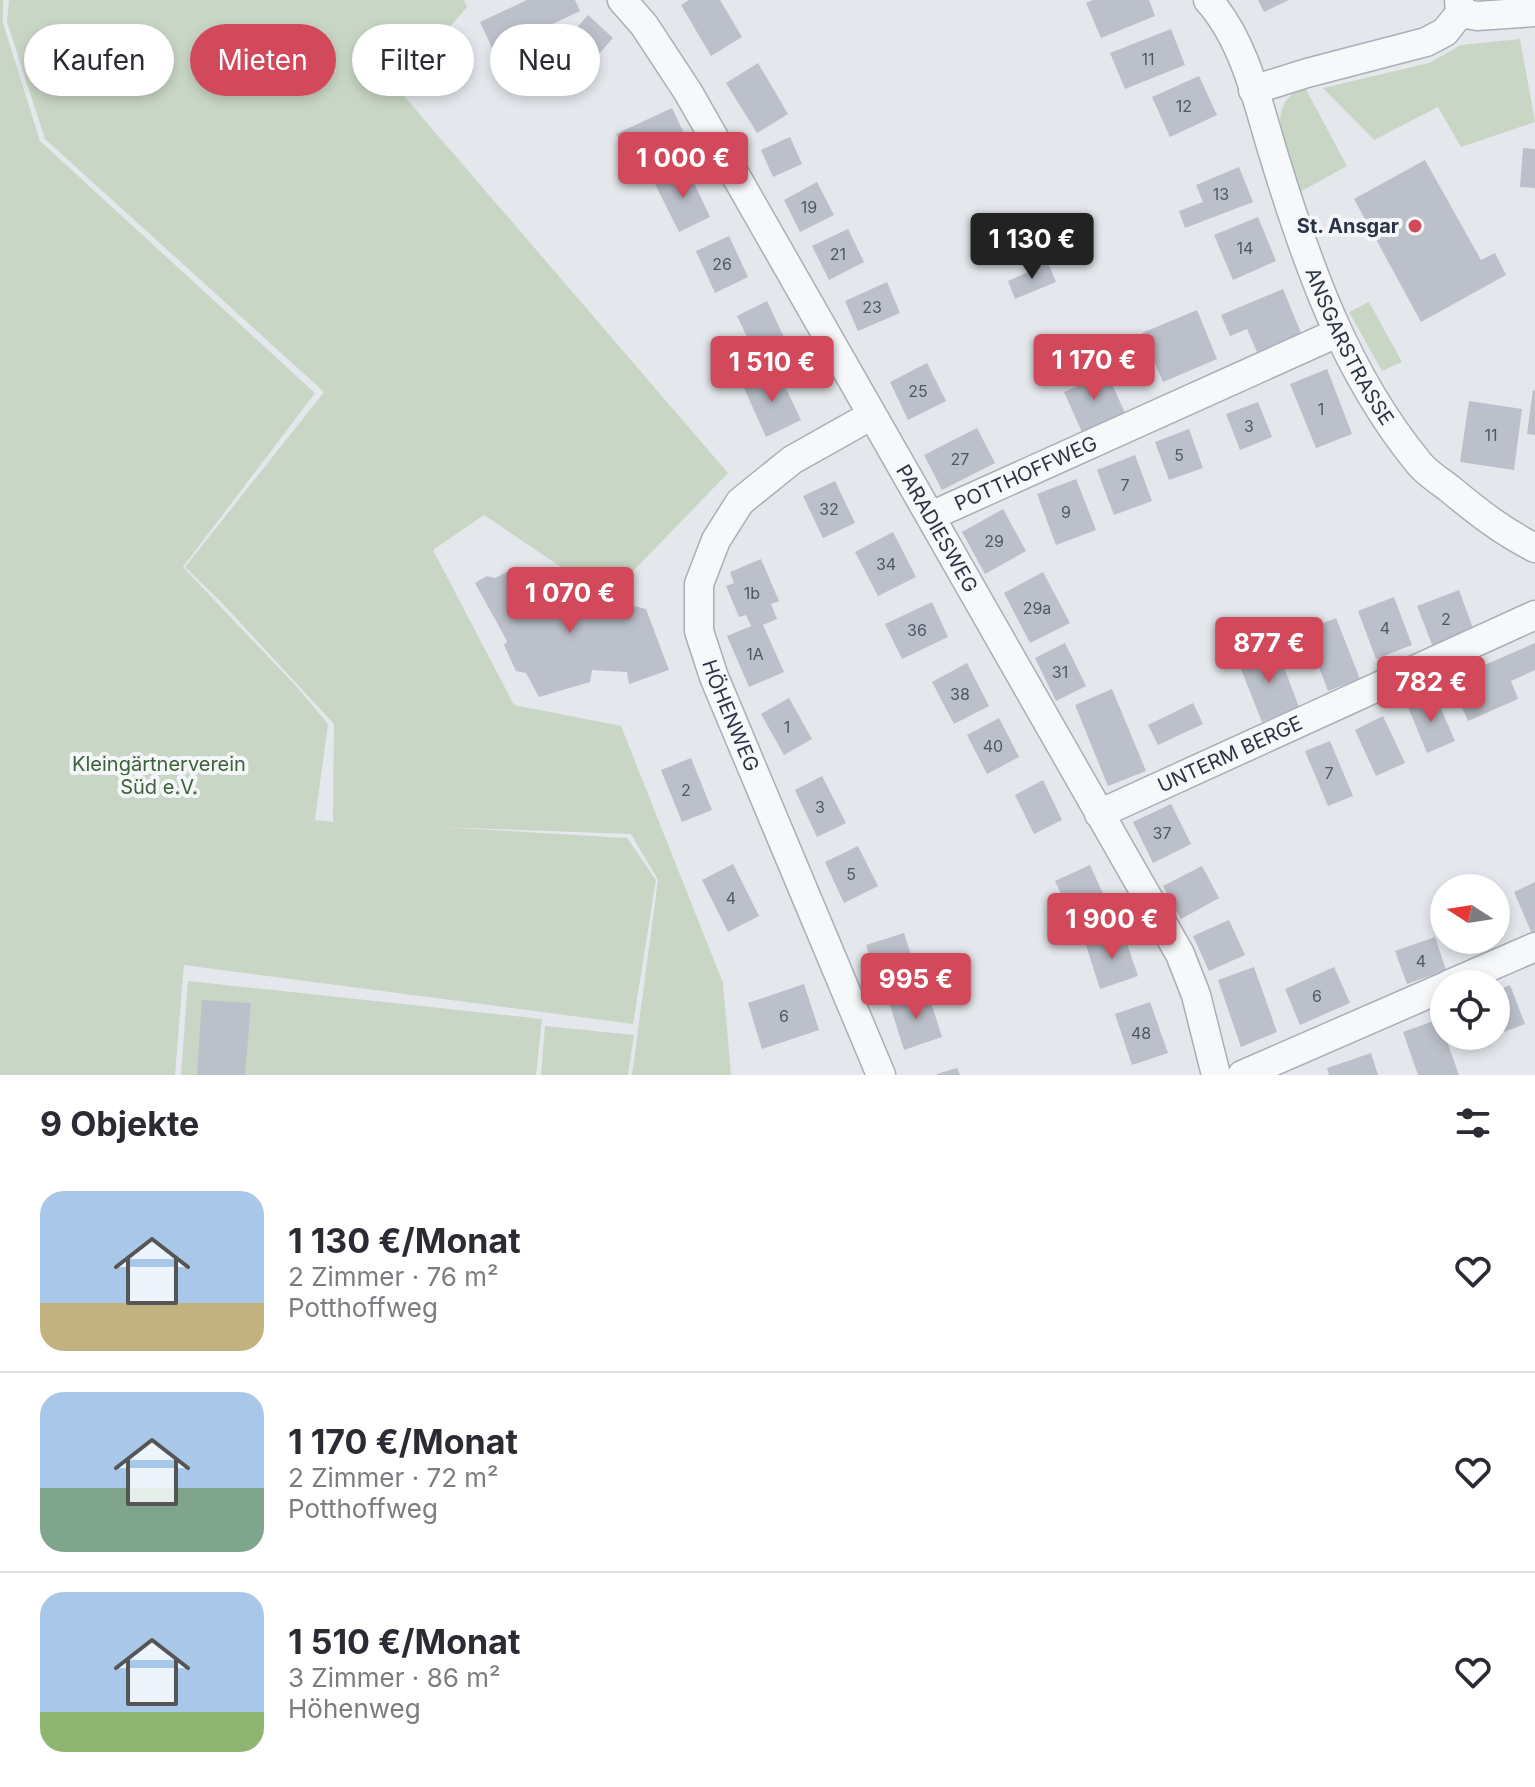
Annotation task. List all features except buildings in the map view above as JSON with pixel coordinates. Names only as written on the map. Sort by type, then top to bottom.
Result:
[{"type":"street","name":"PARADIESWEG","points":[[622,0],[644,25],[688,92],[1180,954],[1196,995],[1216,1075]]},
{"type":"street","name":"ANSGARSTRASSE","points":[[1208,0],[1218,10],[1238,50],[1290,209],[1337,333],[1368,391],[1420,465],[1502,531],[1535,548]]},
{"type":"street","points":[[1253,90],[1426,42],[1445,32],[1459,7],[1477,16],[1535,12]]},
{"type":"street","name":"POTTHOFFWEG","points":[[931,516],[1337,333]]},
{"type":"street","name":"HÖHENWEG","points":[[872,415],[792,460],[740,502],[716,540],[699,584],[699,631],[714,677],[881,1075]]},
{"type":"street","name":"UNTERM BERGE","points":[[1099,814],[1535,615]]},
{"type":"street","points":[[1482,970],[1535,947]]},
{"type":"street","points":[[1242,1075],[1430,993]]},
{"type":"green space","name":"Kleingärtnerverein Süd e.V.","points":[[0,0],[3,0],[3,23],[40,141],[315,393],[183,567],[328,724],[315,820],[333,822],[334,724],[185,567],[324,392],[45,139],[31,96],[174,96],[174,24],[24,24],[24,74],[7,22],[9,0],[464,0],[467,7],[452,24],[352,24],[352,96],[404,96],[728,473],[607,598],[484,515],[433,550],[514,705],[621,726],[723,983],[731,1075],[632,1075],[658,880],[631,834],[441,827],[627,838],[656,880],[633,1024],[184,965],[175,1075],[0,1075]]},
{"type":"green space","points":[[1520,39],[1535,122],[1461,147],[1438,107],[1374,140],[1323,88],[1429,63],[1461,45]]},
{"type":"green space","points":[[1303,84],[1347,166],[1300,192],[1283,139],[1280,117],[1285,102]]},
{"type":"green space","points":[[1369,302],[1402,362],[1382,371],[1349,312]]},
{"type":"green space","points":[[188,981],[542,1019],[536,1075],[181,1075]]},
{"type":"green space","points":[[545,1026],[634,1035],[628,1075],[541,1075]]},
{"type":"place","name":"St. Ansgar","points":[[1415,226]]}]
